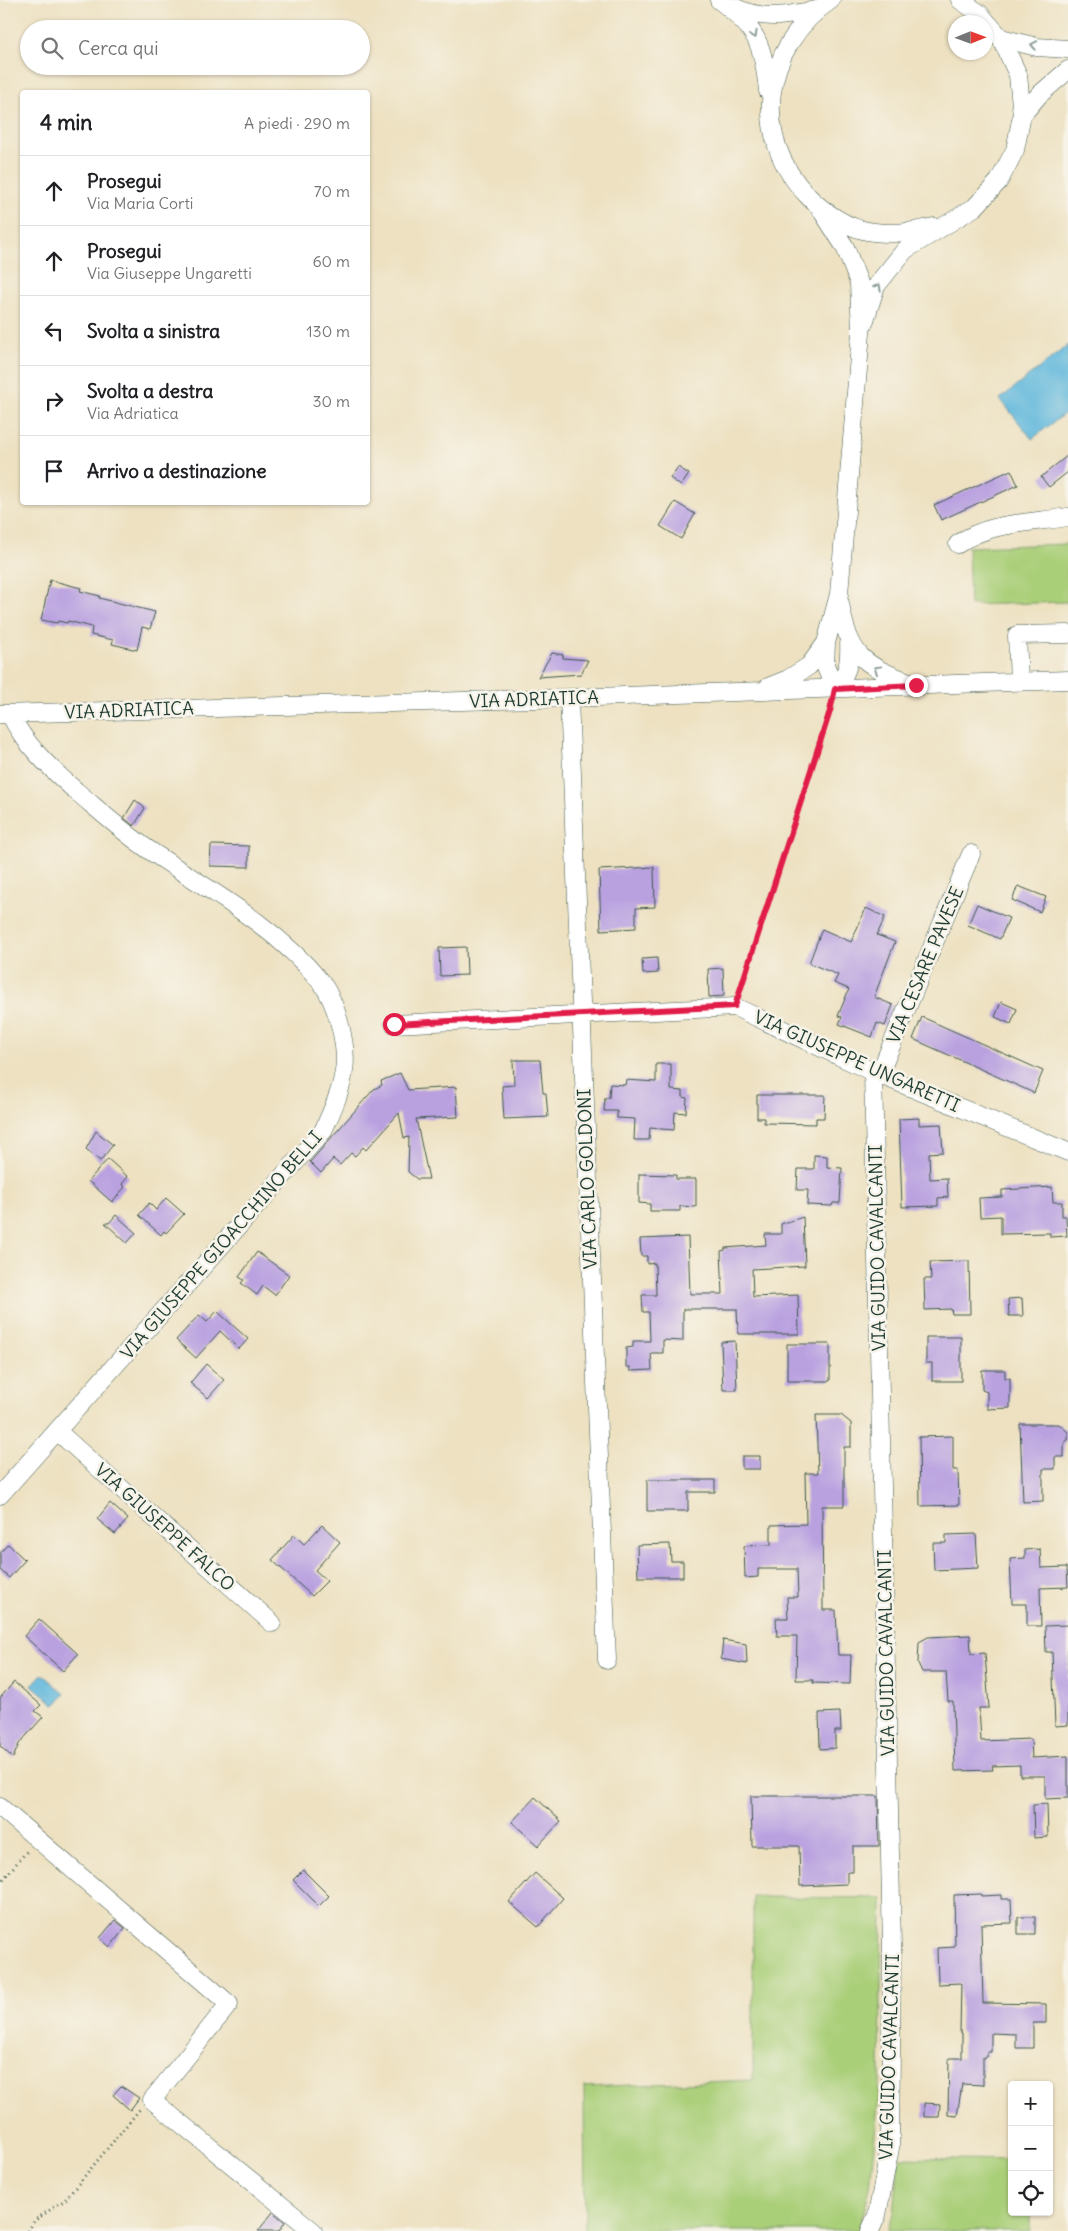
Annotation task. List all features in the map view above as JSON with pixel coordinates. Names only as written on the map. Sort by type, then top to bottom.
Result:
[{"type":"street","points":[[719,0],[750,14],[757,15],[781,16],[816,10]]},
{"type":"street","points":[[719,0],[741,18],[752,30],[758,41],[766,76],[770,114],[777,150],[794,182],[820,208],[845,247],[859,283],[861,333],[839,594],[826,643],[825,665],[835,689],[845,676],[850,658],[849,639]]},
{"type":"street","points":[[770,114],[775,75],[790,39],[816,10],[831,0]]},
{"type":"street","points":[[861,333],[876,286],[906,250],[974,207],[999,181],[1015,150],[1022,115],[1018,74],[1001,38],[979,13],[960,0]]},
{"type":"street","points":[[1001,38],[1037,47],[1068,49]]},
{"type":"street","points":[[1022,115],[1039,95],[1068,70]]},
{"type":"street","points":[[820,208],[858,228],[867,230],[901,234],[944,225]]},
{"type":"street","points":[[958,544],[972,534],[990,529],[1068,517]]},
{"type":"street","points":[[839,594],[843,622],[849,639],[861,659],[880,671],[916,685]]},
{"type":"street","points":[[1019,681],[1017,635],[1068,634]]},
{"type":"street","points":[[757,692],[788,679],[809,666],[826,643]]},
{"type":"street","name":"VIA ADRIATICA","points":[[5,714],[757,692],[1068,680]]},
{"type":"street","name":"VIA CARLO GOLDONI","points":[[568,698],[607,1660]]},
{"type":"street","name":"VIA GIUSEPPE GIOACCHINO BELLI","points":[[0,1495],[323,1131],[337,1100],[345,1069],[342,1036],[334,1006],[322,982],[280,941],[241,911],[151,852],[115,825],[64,780],[19,732],[5,714]]},
{"type":"street","name":"VIA CESARE PAVESE","points":[[876,1073],[971,854]]},
{"type":"street","name":"VIA GIUSEPPE UNGARETTI","points":[[394,1024],[735,1006],[876,1073],[1068,1152]]},
{"type":"street","name":"VIA GUIDO CAVALCANTI","points":[[870,2231],[877,2215],[890,2148],[892,1947],[876,1073]]},
{"type":"street","name":"VIA GIUSEPPE FALCO","points":[[57,1431],[272,1623]]},
{"type":"street","points":[[0,1807],[36,1840],[229,2004],[152,2100],[313,2231]]},
{"type":"path","points":[[735,1006],[830,711],[835,689]]},
{"type":"path","points":[[0,1883],[36,1840]]},
{"type":"path","points":[[28,2231],[35,2220],[65,2200],[140,2110],[152,2100]]},
{"type":"green space","points":[[1068,544],[1068,602],[970,605],[968,547]]},
{"type":"green space","points":[[753,1897],[882,1898],[880,2083],[870,2187],[859,2231],[585,2231],[584,2087],[753,2080]]},
{"type":"green space","points":[[899,2158],[1008,2160],[1008,2216],[1030,2216],[1030,2231],[887,2231],[894,2214]]},
{"type":"water","points":[[1068,345],[1068,411],[1032,439],[1000,399]]},
{"type":"water","points":[[42,1674],[65,1694],[55,1705],[32,1685]]},
{"type":"building","points":[[1068,455],[1068,472],[1049,487],[1041,477]]},
{"type":"building","points":[[678,467],[689,474],[681,486],[670,478]]},
{"type":"building","points":[[1011,470],[1018,485],[941,520],[934,505]]},
{"type":"building","points":[[675,502],[695,514],[681,539],[660,526]]},
{"type":"building","points":[[50,580],[81,588],[80,591],[100,596],[99,598],[155,612],[150,629],[142,627],[137,650],[112,644],[113,640],[91,635],[92,627],[68,621],[67,623],[58,621],[57,623],[41,620]]},
{"type":"building","points":[[552,653],[563,655],[563,658],[588,660],[581,674],[538,677]]},
{"type":"building","points":[[135,800],[145,808],[134,826],[124,818]]},
{"type":"building","points":[[211,845],[249,846],[249,867],[210,866]]},
{"type":"building","points":[[654,867],[655,907],[636,908],[636,928],[601,930],[599,870]]},
{"type":"building","points":[[1018,886],[1046,897],[1040,912],[1012,900]]},
{"type":"building","points":[[977,904],[1009,918],[1000,939],[968,925]]},
{"type":"building","points":[[866,908],[885,917],[877,935],[895,942],[874,997],[893,1005],[885,1026],[877,1023],[872,1037],[839,1024],[842,1017],[838,1016],[849,989],[834,983],[838,975],[809,963],[822,929],[851,942]]},
{"type":"building","points":[[466,947],[467,975],[440,976],[439,948]]},
{"type":"building","points":[[657,958],[658,973],[643,974],[642,959]]},
{"type":"building","points":[[723,968],[724,996],[709,997],[708,969]]},
{"type":"building","points":[[1001,1002],[1017,1009],[1011,1024],[995,1017]]},
{"type":"building","points":[[922,1017],[1043,1071],[1034,1093],[913,1039]]},
{"type":"building","points":[[513,1060],[540,1060],[543,1093],[546,1093],[548,1117],[504,1119],[502,1086],[514,1085]]},
{"type":"building","points":[[656,1064],[671,1064],[671,1090],[683,1091],[683,1097],[687,1098],[686,1113],[675,1112],[674,1130],[650,1128],[649,1140],[634,1140],[635,1119],[617,1118],[617,1111],[604,1111],[605,1098],[609,1098],[610,1084],[625,1085],[626,1080],[656,1082]]},
{"type":"building","points":[[400,1073],[408,1090],[456,1087],[458,1117],[416,1119],[429,1179],[417,1179],[408,1172],[409,1137],[404,1138],[399,1113],[366,1150],[363,1147],[355,1156],[351,1153],[340,1165],[333,1159],[321,1173],[310,1162],[374,1089],[382,1085],[381,1081]]},
{"type":"building","points":[[757,1095],[825,1095],[824,1118],[816,1118],[816,1124],[764,1123],[764,1118],[757,1118]]},
{"type":"building","points":[[919,1118],[919,1125],[941,1124],[943,1152],[929,1153],[930,1179],[947,1178],[948,1197],[938,1198],[938,1206],[902,1207],[899,1119]]},
{"type":"building","points":[[96,1131],[113,1145],[100,1161],[86,1149]]},
{"type":"building","points":[[814,1155],[827,1156],[827,1167],[842,1168],[840,1203],[833,1203],[832,1206],[807,1205],[808,1190],[797,1190],[798,1169],[814,1169]]},
{"type":"building","points":[[108,1159],[128,1177],[122,1184],[125,1187],[112,1202],[88,1181]]},
{"type":"building","points":[[639,1174],[676,1175],[676,1179],[696,1179],[696,1207],[680,1206],[680,1211],[650,1211],[650,1204],[639,1203]]},
{"type":"building","points":[[1052,1187],[1053,1202],[1062,1202],[1062,1216],[1066,1216],[1067,1236],[1050,1237],[1050,1233],[1001,1234],[1001,1216],[980,1217],[979,1198],[1002,1197],[1002,1190]]},
{"type":"building","points":[[166,1198],[184,1214],[166,1233],[164,1231],[161,1235],[139,1215],[149,1203],[156,1210]]},
{"type":"building","points":[[116,1215],[136,1233],[127,1243],[105,1223],[109,1223]]},
{"type":"building","points":[[803,1217],[805,1266],[752,1269],[753,1297],[798,1295],[799,1334],[738,1334],[737,1309],[683,1309],[683,1341],[663,1340],[663,1353],[651,1353],[652,1370],[630,1371],[630,1367],[626,1367],[626,1348],[633,1347],[633,1341],[650,1341],[649,1312],[643,1312],[642,1295],[656,1295],[655,1263],[647,1264],[647,1256],[641,1256],[640,1239],[688,1237],[690,1294],[723,1294],[721,1251],[725,1250],[725,1248],[766,1245],[765,1234],[781,1234],[781,1224]]},
{"type":"building","points":[[257,1252],[289,1275],[275,1295],[263,1286],[257,1295],[241,1283],[244,1280],[239,1277]]},
{"type":"building","points":[[969,1261],[970,1314],[952,1314],[951,1309],[925,1310],[924,1279],[931,1279],[930,1262]]},
{"type":"building","points":[[1022,1298],[1023,1316],[1009,1316],[1008,1299]]},
{"type":"building","points":[[217,1311],[248,1339],[239,1349],[220,1331],[196,1358],[176,1340],[199,1315],[207,1322]]},
{"type":"building","points":[[926,1337],[961,1337],[961,1381],[932,1381],[932,1363],[926,1363]]},
{"type":"building","points":[[735,1341],[737,1390],[723,1390],[721,1342]]},
{"type":"building","points":[[787,1344],[830,1344],[830,1381],[787,1381]]},
{"type":"building","points":[[206,1364],[224,1380],[208,1398],[190,1383]]},
{"type":"building","points":[[982,1370],[1005,1370],[1005,1378],[1010,1378],[1010,1408],[987,1409],[987,1392],[982,1390]]},
{"type":"building","points":[[816,1415],[841,1415],[851,1423],[851,1447],[844,1447],[844,1506],[822,1506],[823,1610],[836,1610],[838,1655],[851,1655],[850,1684],[813,1683],[813,1680],[796,1680],[797,1636],[777,1636],[776,1618],[788,1618],[787,1597],[798,1597],[797,1569],[758,1569],[758,1577],[745,1578],[744,1546],[771,1545],[771,1525],[806,1524],[805,1473],[818,1473]]},
{"type":"building","points":[[1020,1424],[1059,1424],[1068,1432],[1068,1440],[1064,1443],[1064,1457],[1055,1457],[1055,1469],[1043,1469],[1043,1501],[1023,1502]]},
{"type":"building","points":[[953,1436],[953,1470],[958,1470],[959,1505],[920,1506],[919,1437]]},
{"type":"building","points":[[742,1456],[760,1456],[760,1469],[742,1469]]},
{"type":"building","points":[[647,1480],[715,1480],[715,1492],[688,1492],[688,1511],[647,1511]]},
{"type":"building","points":[[110,1503],[128,1519],[115,1534],[97,1519]]},
{"type":"building","points":[[322,1525],[340,1542],[315,1570],[327,1581],[312,1596],[272,1560],[294,1535],[304,1544]]},
{"type":"building","points":[[976,1534],[978,1568],[934,1570],[933,1543],[946,1543],[946,1535]]},
{"type":"building","points":[[8,1544],[25,1560],[9,1578],[0,1570],[0,1553]]},
{"type":"building","points":[[670,1544],[671,1561],[683,1561],[683,1577],[638,1577],[637,1545]]},
{"type":"building","points":[[1040,1549],[1041,1568],[1067,1567],[1068,1587],[1040,1588],[1041,1626],[1027,1626],[1027,1604],[1012,1604],[1010,1559],[1025,1558],[1025,1550]]},
{"type":"building","points":[[39,1619],[78,1654],[63,1671],[24,1636]]},
{"type":"building","points":[[1068,1625],[1068,1725],[1055,1726],[1052,1652],[1046,1652],[1045,1626]]},
{"type":"building","points":[[970,1635],[971,1654],[985,1653],[989,1708],[979,1708],[981,1741],[1031,1739],[1032,1758],[1068,1756],[1068,1798],[1045,1799],[1045,1776],[1020,1776],[1020,1765],[992,1766],[993,1770],[955,1771],[953,1701],[948,1701],[946,1672],[922,1672],[918,1663],[919,1642],[928,1637]]},
{"type":"building","points":[[723,1640],[746,1644],[747,1664],[721,1659]]},
{"type":"building","points":[[14,1682],[41,1705],[35,1711],[43,1717],[19,1744],[13,1758],[0,1746],[0,1698]]},
{"type":"building","points":[[840,1712],[841,1731],[835,1731],[835,1748],[820,1749],[819,1713]]},
{"type":"building","points":[[751,1796],[878,1796],[879,1846],[853,1846],[853,1872],[847,1872],[847,1884],[800,1886],[799,1846],[752,1846]]},
{"type":"building","points":[[535,1797],[561,1821],[538,1846],[512,1822]]},
{"type":"building","points":[[1047,1804],[1048,1837],[1034,1838],[1033,1805]]},
{"type":"building","points":[[303,1870],[329,1896],[319,1906],[293,1880]]},
{"type":"building","points":[[535,1873],[563,1898],[538,1927],[509,1902]]},
{"type":"building","points":[[981,1894],[981,1896],[1001,1895],[1001,1899],[1011,1899],[1012,1923],[981,1924],[983,2003],[1046,2004],[1046,2023],[1033,2023],[1033,2048],[1016,2048],[1016,2034],[991,2033],[991,2052],[987,2052],[987,2057],[983,2057],[983,2085],[962,2084],[957,2116],[948,2115],[949,2058],[962,2058],[962,2033],[960,2033],[961,1983],[938,1984],[937,1948],[955,1947],[954,1895]]},
{"type":"building","points":[[1018,1917],[1035,1917],[1035,1934],[1018,1934]]},
{"type":"building","points":[[115,1920],[125,1928],[110,1947],[100,1938]]},
{"type":"building","points":[[121,2086],[139,2098],[130,2110],[113,2095]]},
{"type":"building","points":[[924,2103],[940,2104],[939,2117],[924,2117]]},
{"type":"building","points":[[273,2212],[285,2222],[279,2231],[258,2231]]},
{"type":"route","points":[[394,1024],[735,1006],[830,711],[835,689],[916,685]]}]
